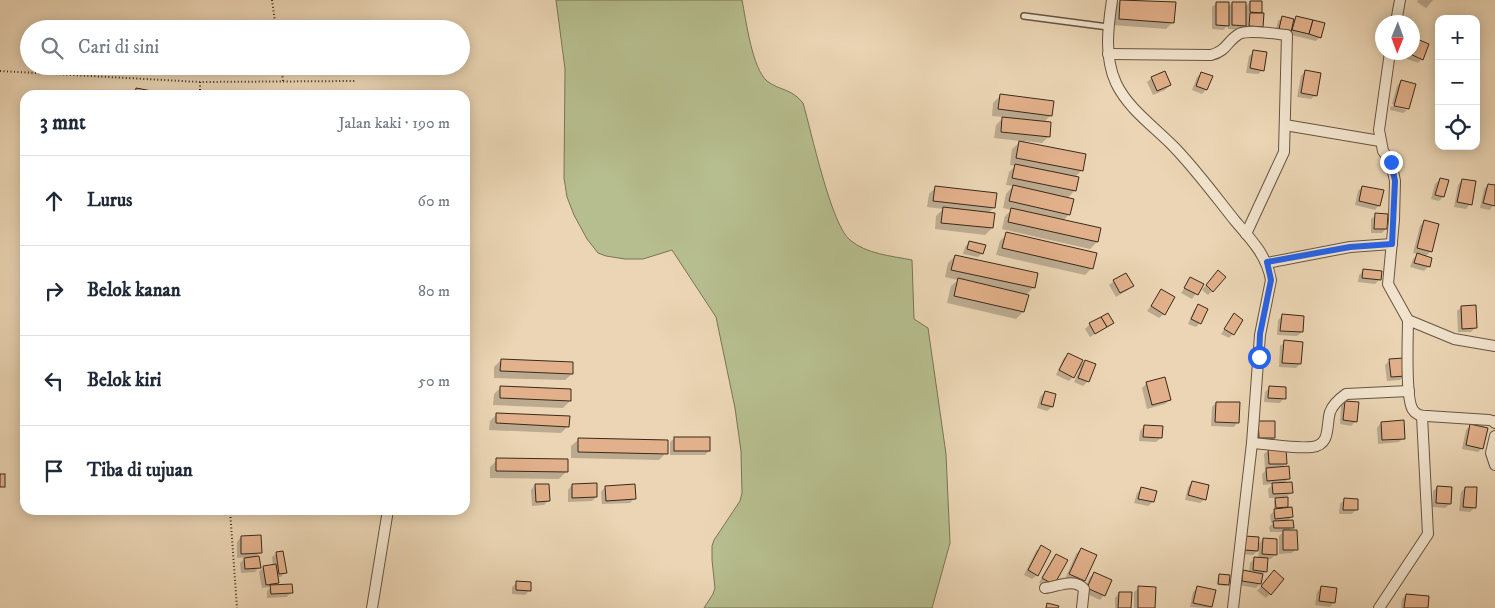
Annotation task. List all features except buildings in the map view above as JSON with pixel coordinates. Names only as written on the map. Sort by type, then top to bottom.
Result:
[{"type":"street","points":[[1112,0],[1108,27],[1108,54],[1116,83],[1131,104],[1186,160],[1246,234],[1267,262],[1271,280],[1260,334],[1252,443],[1233,608]]},
{"type":"street","points":[[1397,15],[1400,0]]},
{"type":"street","points":[[1108,54],[1211,55],[1224,49],[1244,32],[1286,35],[1284,152],[1246,234]]},
{"type":"street","points":[[1389,60],[1379,117],[1380,141],[1393,169],[1395,201],[1388,284],[1408,320],[1409,391],[1412,408],[1422,416],[1488,420],[1495,423]]},
{"type":"street","points":[[1285,126],[1380,141]]},
{"type":"street","points":[[1267,262],[1350,247],[1392,244]]},
{"type":"street","points":[[1408,320],[1454,339],[1495,346]]},
{"type":"street","points":[[1252,443],[1308,447],[1319,445],[1323,443],[1326,436],[1331,410],[1340,398],[1346,394],[1409,391]]},
{"type":"street","points":[[1379,608],[1428,534],[1422,416]]},
{"type":"street","points":[[1495,436],[1491,453],[1495,466]]},
{"type":"street","points":[[372,608],[387,515]]},
{"type":"street","points":[[1044,588],[1071,583],[1080,585],[1084,589],[1082,608]]},
{"type":"lane","points":[[1024,16],[1108,27]]},
{"type":"path","points":[[272,0],[275,20]]},
{"type":"path","points":[[0,71],[20,72]]},
{"type":"path","points":[[73,75],[200,82],[355,81]]},
{"type":"path","points":[[282,75],[282,81]]},
{"type":"path","points":[[200,82],[200,90]]},
{"type":"path","points":[[230,515],[238,608]]},
{"type":"green space","points":[[556,0],[742,0],[750,43],[757,66],[762,75],[767,81],[776,87],[790,92],[803,103],[829,197],[843,231],[856,245],[880,254],[912,260],[914,319],[928,328],[946,454],[950,543],[932,608],[704,608],[715,588],[712,546],[740,501],[742,493],[741,451],[735,408],[716,317],[672,250],[643,259],[606,256],[598,253],[587,239],[574,215],[567,197],[564,178],[565,69]]},
{"type":"route","points":[[1259,357],[1260,334],[1271,280],[1267,262],[1350,247],[1392,244],[1395,181],[1391,162]]}]
